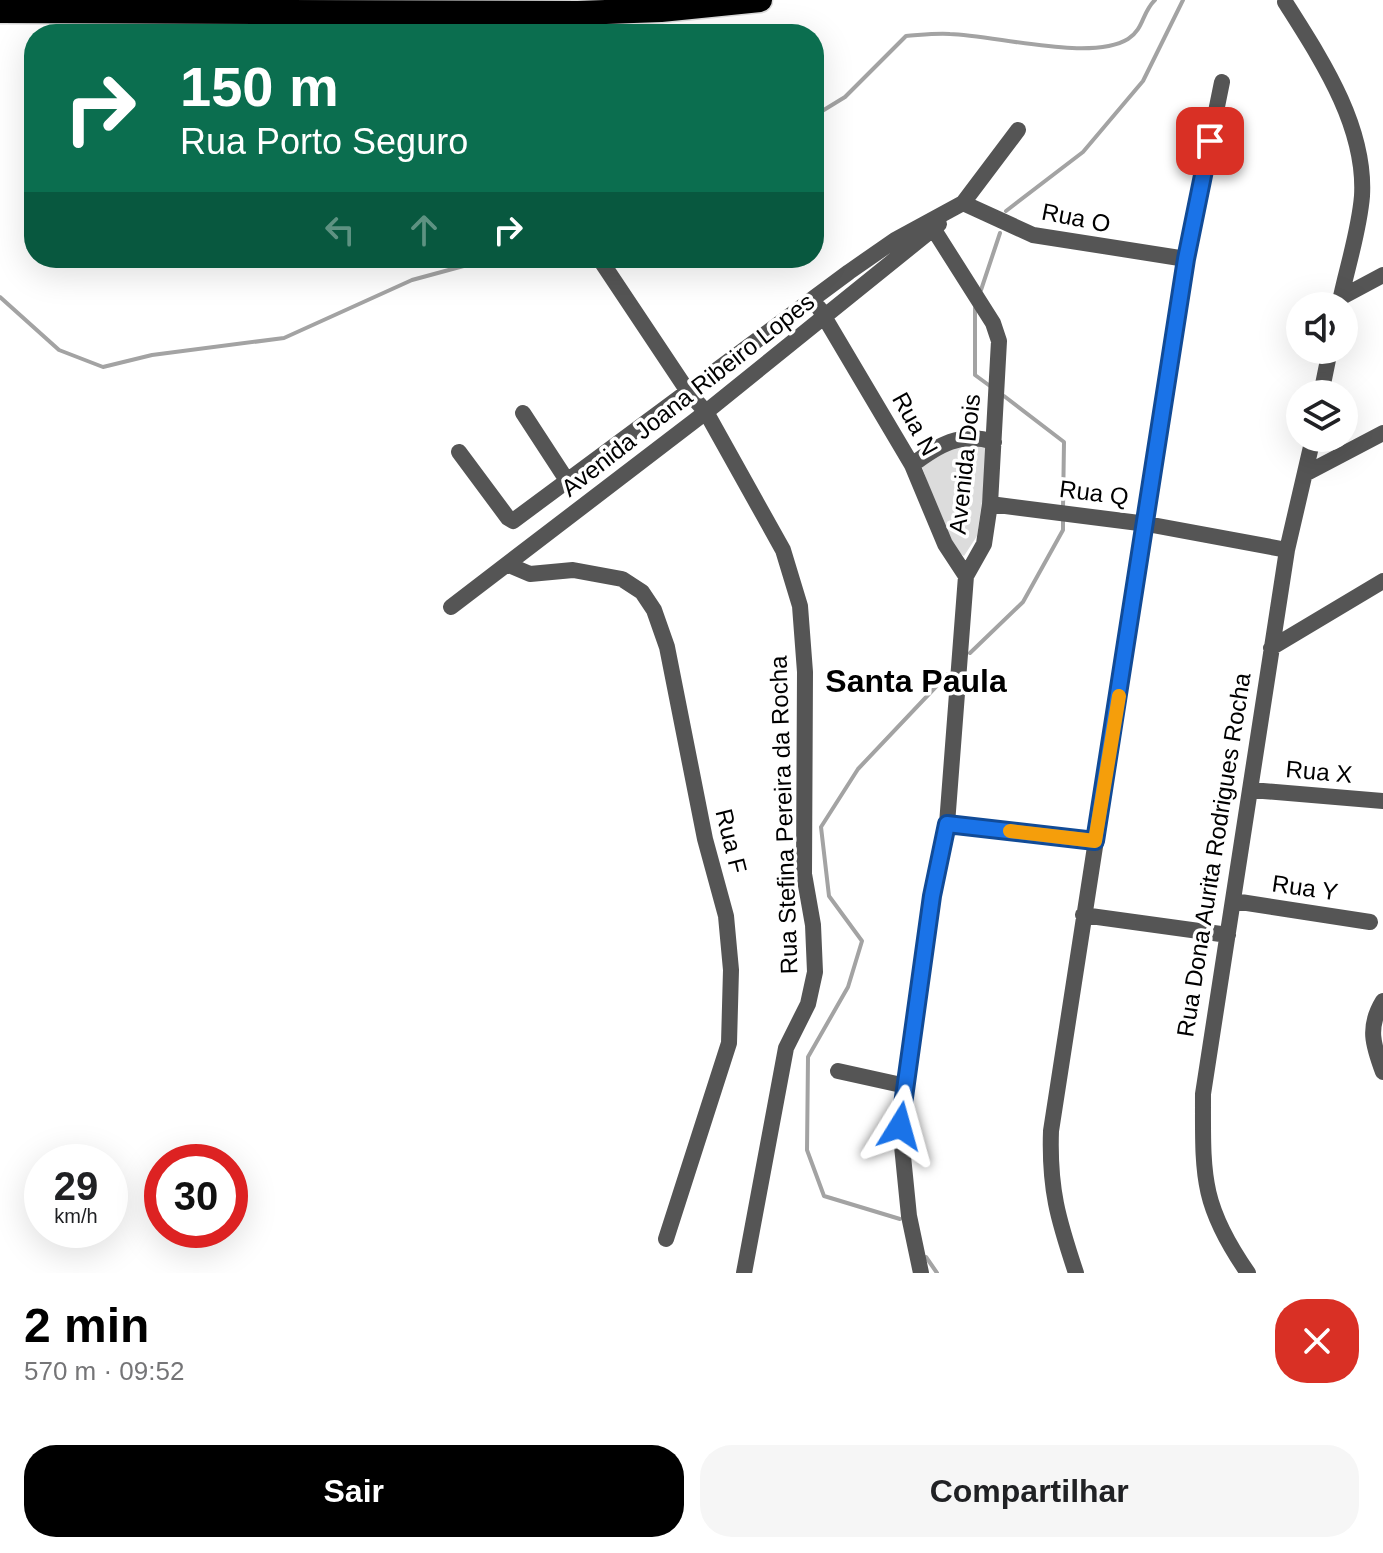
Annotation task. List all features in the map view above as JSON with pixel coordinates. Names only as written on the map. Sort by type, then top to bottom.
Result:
[{"type":"highway","points":[[0,11],[647,11],[760,0]]},
{"type":"street","points":[[1285,2],[1329,71],[1354,138],[1362,195],[1341,292]]},
{"type":"street","points":[[438,13],[446,24]]},
{"type":"street","points":[[1076,1273],[1057,1217],[1049,1176],[1062,1046],[1147,524],[1186,259],[1222,82]]},
{"type":"street","name":"Avenida Joana Ribeiro Lopes","points":[[451,607],[706,412],[826,317],[932,225],[963,203],[1018,130]]},
{"type":"street","name":"Rua O","points":[[963,203],[1033,235],[1186,259]]},
{"type":"street","name":"Avenida Joana Ribeiro Lopes","points":[[459,452],[513,521],[895,240],[932,225]]},
{"type":"street","name":"Avenida Dois","points":[[921,1273],[900,1155],[906,1086],[932,896],[947,824],[966,576],[984,544],[990,504],[999,356],[993,323],[932,225]]},
{"type":"street","name":"Rua Stefina Pereira da Rocha","points":[[606,268],[689,393],[706,412],[783,550],[800,606],[805,672],[804,874],[813,925],[815,972],[808,1004],[786,1048],[744,1273]]},
{"type":"street","points":[[1355,292],[1383,275]]},
{"type":"street","name":"Rua N","points":[[813,300],[826,317],[912,465],[945,544],[966,576]]},
{"type":"street","points":[[523,413],[568,482]]},
{"type":"street","points":[[1305,474],[1383,433]]},
{"type":"street","points":[[912,465],[933,449],[963,437],[977,436],[994,442]]},
{"type":"street","name":"Rua Dona Aurita Rodrigues Rocha","points":[[1248,1273],[1212,1213],[1202,1158],[1205,1064],[1234,901],[1287,550],[1310,452]]},
{"type":"street","name":"Rua Q","points":[[990,504],[1147,524],[1287,550]]},
{"type":"street","name":"Rua F","points":[[509,565],[530,574],[573,570],[622,579],[642,592],[654,610],[667,647],[705,839],[726,916],[731,970],[729,1043],[666,1239]]},
{"type":"street","points":[[1271,648],[1383,581]]},
{"type":"street","name":"Rua X","points":[[1251,790],[1383,801]]},
{"type":"street","points":[[947,824],[1095,841]]},
{"type":"street","name":"Rua Y","points":[[1234,901],[1370,922]]},
{"type":"street","points":[[1083,915],[1228,935]]},
{"type":"street","points":[[1383,1001],[1373,1021],[1372,1042],[1383,1072]]},
{"type":"street","points":[[838,1071],[906,1086]]},
{"type":"shaded area","points":[[967,440],[990,447],[977,536],[964,556],[944,528],[922,467],[936,454]]},
{"type":"waterway","points":[[824,110],[845,97],[906,36],[969,35],[1067,48],[1111,45],[1133,35],[1155,0]]},
{"type":"waterway","points":[[1006,211],[1083,152],[1143,81],[1183,0]]},
{"type":"waterway","points":[[981,290],[1000,233]]},
{"type":"waterway","points":[[0,297],[59,350],[103,367],[152,355],[284,338],[412,280],[456,268]]},
{"type":"waterway","points":[[975,308],[975,375],[990,386]]},
{"type":"waterway","points":[[1004,396],[1064,442],[1063,508]]},
{"type":"waterway","points":[[970,653],[1023,602],[1063,530],[1063,516]]},
{"type":"waterway","points":[[900,1219],[824,1196],[807,1150],[808,1057],[848,987],[862,941],[829,896],[821,827],[858,769],[948,674]]},
{"type":"waterway","points":[[926,1257],[937,1273]]},
{"type":"slow traffic","points":[[1010,831],[1095,841],[1119,696]]},
{"type":"district","name":"Santa Paula","points":[[916,681]]},
{"type":"route","points":[[900,1126],[913,1051],[932,896],[947,824],[1095,841],[1147,524],[1186,259],[1210,141]]}]
